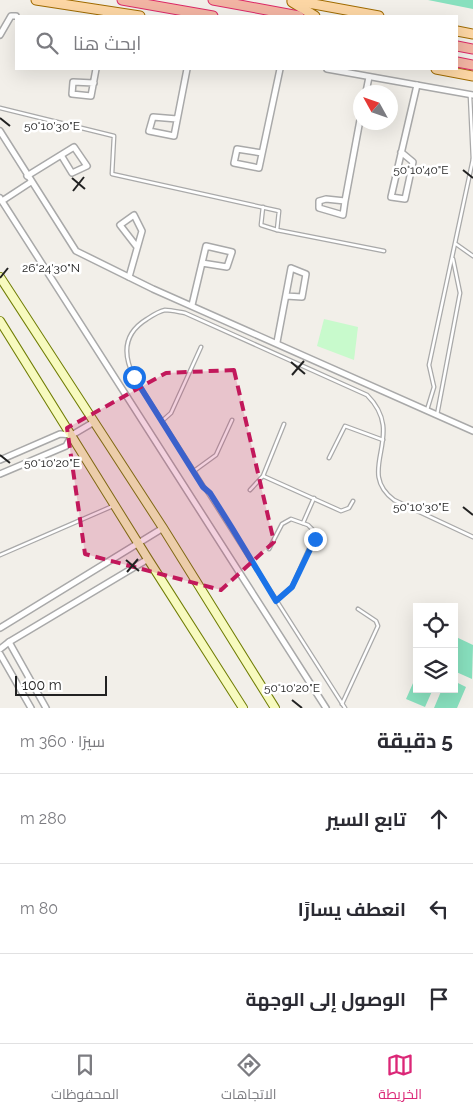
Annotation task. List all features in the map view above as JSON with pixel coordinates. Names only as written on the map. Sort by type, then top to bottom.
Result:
[{"type":"highway","points":[[122,0],[207,15]]},
{"type":"highway","points":[[213,0],[294,15]]},
{"type":"highway","points":[[458,46],[473,49]]},
{"type":"highway","points":[[458,62],[473,65]]},
{"type":"main road","points":[[36,0],[134,15]]},
{"type":"main road","points":[[288,0],[313,15]]},
{"type":"main road","points":[[292,0],[374,15]]},
{"type":"main road","points":[[458,31],[473,34]]},
{"type":"main road","points":[[441,70],[473,76]]},
{"type":"main road","points":[[0,277],[163,528],[275,708]]},
{"type":"main road","points":[[0,321],[243,708]]},
{"type":"street","points":[[0,34],[11,16],[15,16]]},
{"type":"street","points":[[94,83],[73,82],[72,94],[91,96],[94,83],[96,70]]},
{"type":"street","points":[[177,119],[153,117],[149,132],[174,136],[187,70]]},
{"type":"street","points":[[262,152],[237,149],[234,163],[259,168],[280,70]]},
{"type":"street","points":[[332,70],[471,95]]},
{"type":"street","points":[[367,85],[369,77]]},
{"type":"street","points":[[401,152],[413,162],[405,199],[391,198],[401,152],[417,85]]},
{"type":"street","points":[[345,201],[326,199],[319,201],[319,208],[342,215],[345,201],[358,130]]},
{"type":"street","points":[[0,131],[76,251],[129,277],[277,342],[473,432]]},
{"type":"street","points":[[27,176],[61,155],[74,147],[87,166],[72,173],[61,155]]},
{"type":"street","points":[[31,182],[1,200],[326,708]]},
{"type":"street","points":[[129,277],[142,231],[134,215],[120,225],[137,247]]},
{"type":"street","points":[[192,305],[206,246],[232,252],[227,267],[202,263]]},
{"type":"street","points":[[277,342],[291,268],[306,274],[302,297],[286,296]]},
{"type":"street","points":[[0,474],[66,446],[72,435],[94,422]]},
{"type":"street","points":[[0,460],[60,434],[72,435]]},
{"type":"street","points":[[0,628],[163,528]]},
{"type":"street","points":[[0,649],[148,559]]},
{"type":"street","points":[[9,642],[46,708]]},
{"type":"street","points":[[0,654],[31,708]]},
{"type":"lane","points":[[427,410],[434,387],[429,365],[473,159],[471,95]]},
{"type":"lane","points":[[0,108],[114,136],[112,174],[279,211],[277,230]]},
{"type":"lane","points":[[263,207],[261,226],[384,251]]},
{"type":"lane","points":[[456,243],[473,256]]},
{"type":"lane","points":[[437,415],[460,293],[453,257]]},
{"type":"lane","points":[[345,708],[132,372],[128,340],[133,328],[158,312],[165,310],[185,313],[367,395],[383,420],[383,440],[377,473],[381,487],[386,494],[394,500],[473,537]]},
{"type":"lane","points":[[162,421],[171,413],[201,348]]},
{"type":"lane","points":[[194,471],[216,455],[232,420]]},
{"type":"lane","points":[[250,490],[263,476],[284,424]]},
{"type":"lane","points":[[328,458],[345,426],[383,440]]},
{"type":"lane","points":[[263,476],[340,511],[349,508],[353,501]]},
{"type":"lane","points":[[304,523],[314,498]]},
{"type":"lane","points":[[0,555],[115,506]]},
{"type":"lane","points":[[269,549],[287,520],[291,519],[304,523],[314,530],[315,539],[292,587],[276,601]]},
{"type":"lane","points":[[342,704],[378,626],[376,621],[358,609]]},
{"type":"highlighted area","points":[[234,370],[274,542],[221,590],[85,554],[67,428],[166,373]]},
{"type":"green space","points":[[428,0],[473,0],[473,9]]},
{"type":"green space","points":[[324,319],[358,327],[354,360],[317,346]]},
{"type":"green space","points":[[458,638],[473,645],[472,679],[458,673]]},
{"type":"green space","points":[[413,683],[413,693],[431,693],[425,707],[406,699]]},
{"type":"green space","points":[[458,683],[466,687],[457,708],[434,708],[440,693],[458,693]]},
{"type":"route","points":[[134,377],[142,386],[174,442],[203,487],[210,493],[235,532],[240,545],[276,601],[292,587],[315,539]]}]
